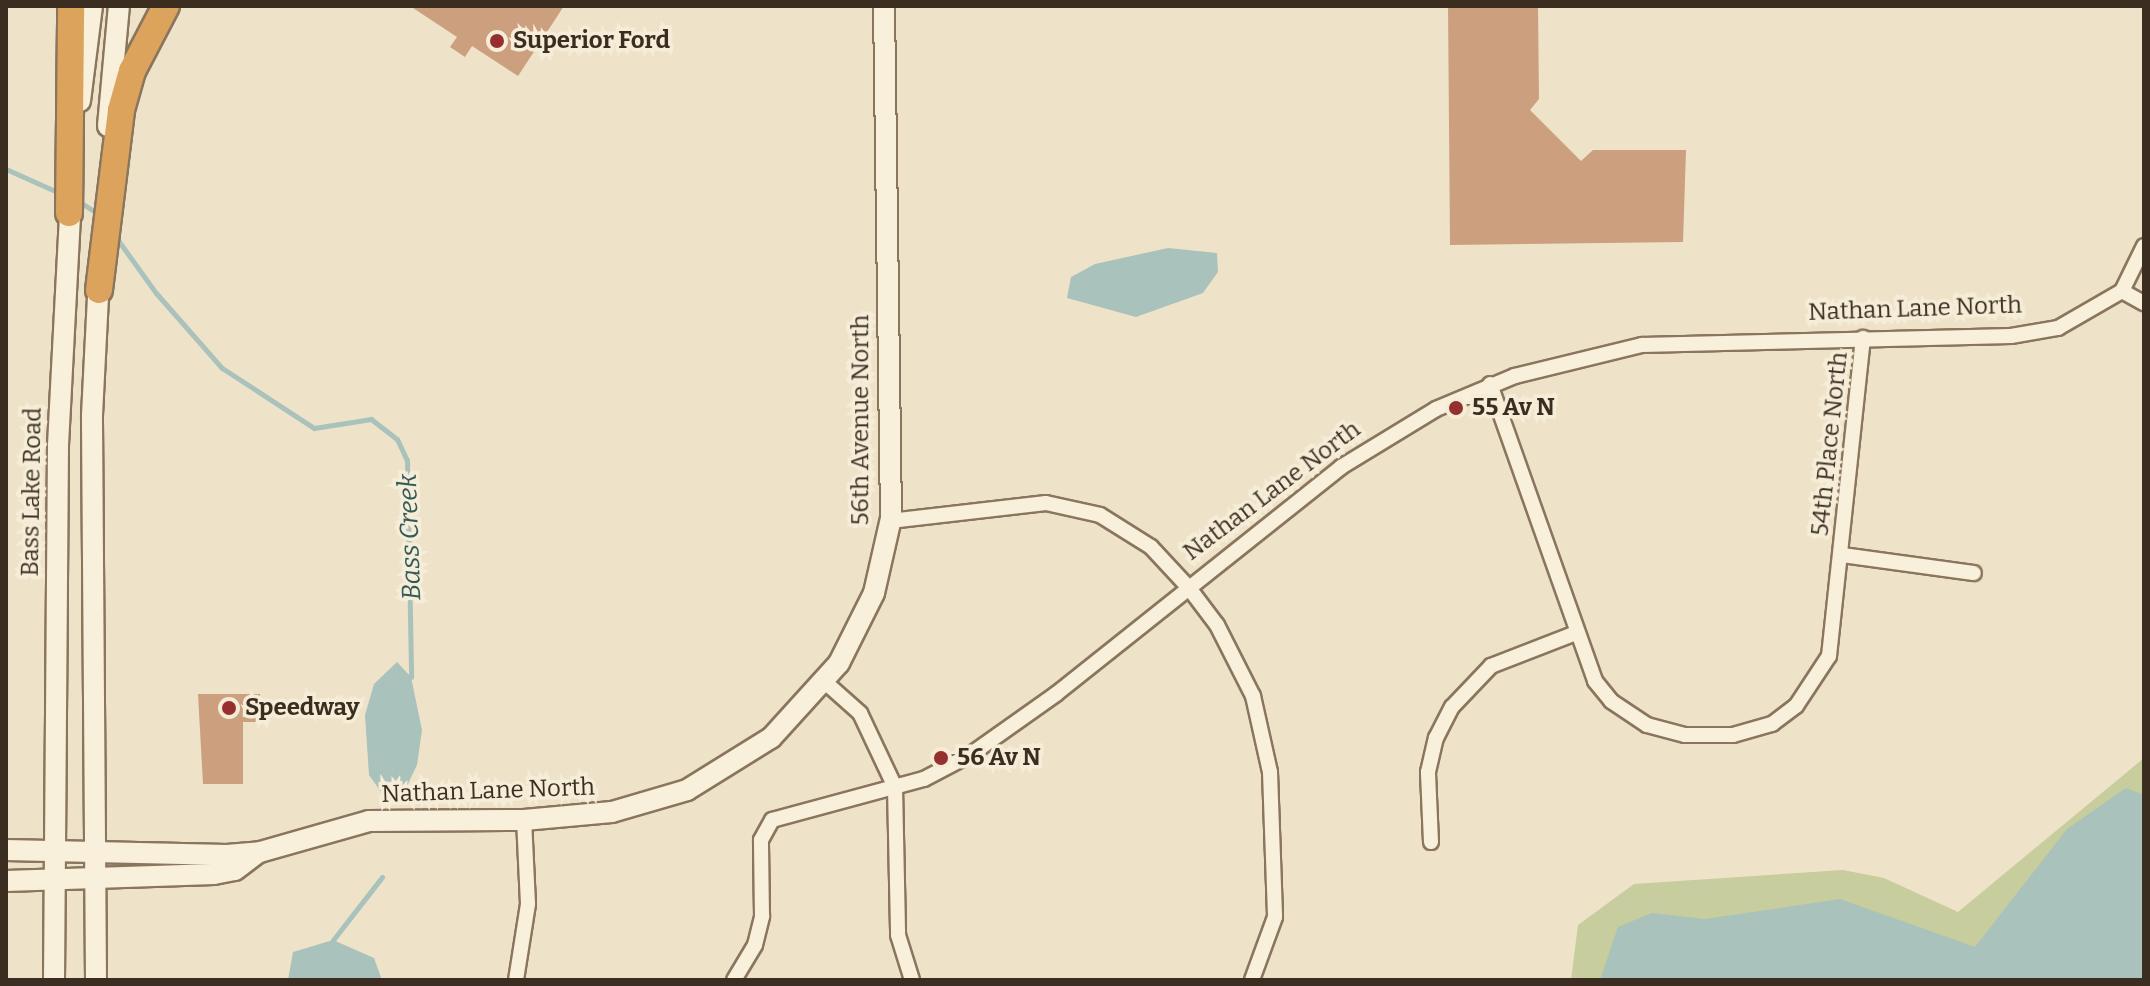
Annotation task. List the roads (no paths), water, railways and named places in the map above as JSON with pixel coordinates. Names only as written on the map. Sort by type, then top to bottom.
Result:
[{"type":"highway","points":[[69,213],[71,6]]},
{"type":"highway","points":[[99,290],[121,110],[132,71],[166,6]]},
{"type":"main road","name":"Bass Lake Road","points":[[54,980],[58,445],[69,213],[92,6]]},
{"type":"main road","points":[[96,980],[92,415],[119,6]]},
{"type":"main road","name":"56th Avenue North","points":[[825,682],[874,593],[890,521],[884,6]]},
{"type":"main road","name":"Nathan Lane North","points":[[6,850],[95,851],[136,857],[260,852],[369,821],[524,820],[612,812],[687,790],[771,738],[825,682]]},
{"type":"main road","name":"Nathan Lane North","points":[[6,881],[95,881],[214,874],[235,870],[260,852]]},
{"type":"street","points":[[2144,246],[2122,291],[2144,303]]},
{"type":"street","name":"Nathan Lane North","points":[[895,787],[947,767],[1014,726],[1341,467],[1436,409],[1490,384],[1574,358],[1642,345],[2011,336],[2058,328],[2122,291]]},
{"type":"street","name":"54th Place North","points":[[1490,384],[1595,681],[1630,716],[1685,735],[1752,732],[1796,706],[1829,656],[1863,338]]},
{"type":"street","points":[[890,521],[1046,503],[1100,515],[1151,547],[1189,588],[1217,625],[1253,696],[1270,772],[1275,917],[1252,980]]},
{"type":"street","points":[[1842,555],[1974,573]]},
{"type":"street","points":[[1431,842],[1428,772],[1436,738],[1452,707],[1491,666],[1576,633]]},
{"type":"street","points":[[825,682],[860,713],[895,787],[898,935],[912,980]]},
{"type":"street","points":[[734,980],[755,945],[762,916],[761,840],[772,820],[895,787]]},
{"type":"street","points":[[516,980],[528,904],[524,820]]},
{"type":"water","points":[[1168,248],[1217,253],[1218,272],[1203,293],[1136,317],[1067,298],[1071,277],[1095,264]]},
{"type":"water","points":[[397,662],[411,677],[422,730],[417,765],[406,788],[386,799],[369,775],[365,715],[374,684]]},
{"type":"water","points":[[2126,788],[2144,795],[2144,980],[1600,980],[1618,927],[1652,913],[1705,919],[1840,899],[1975,947],[2067,829]]},
{"type":"water","points":[[333,940],[374,958],[382,980],[288,980],[293,952]]},
{"type":"waterway","name":"Bass Creek","points":[[6,169],[62,194]]},
{"type":"waterway","name":"Bass Creek","points":[[78,201],[100,215]]},
{"type":"waterway","name":"Bass Creek","points":[[115,236],[156,293],[222,368],[314,428],[371,419],[397,439],[407,460],[411,677]]},
{"type":"waterway","name":"Bass Creek","points":[[333,940],[382,877]]},
{"type":"place","name":"Superior Ford","points":[[497,41]]},
{"type":"place","name":"55 Av N","points":[[1456,408]]},
{"type":"place","name":"Speedway","points":[[229,708]]},
{"type":"place","name":"56 Av N","points":[[941,758]]}]
